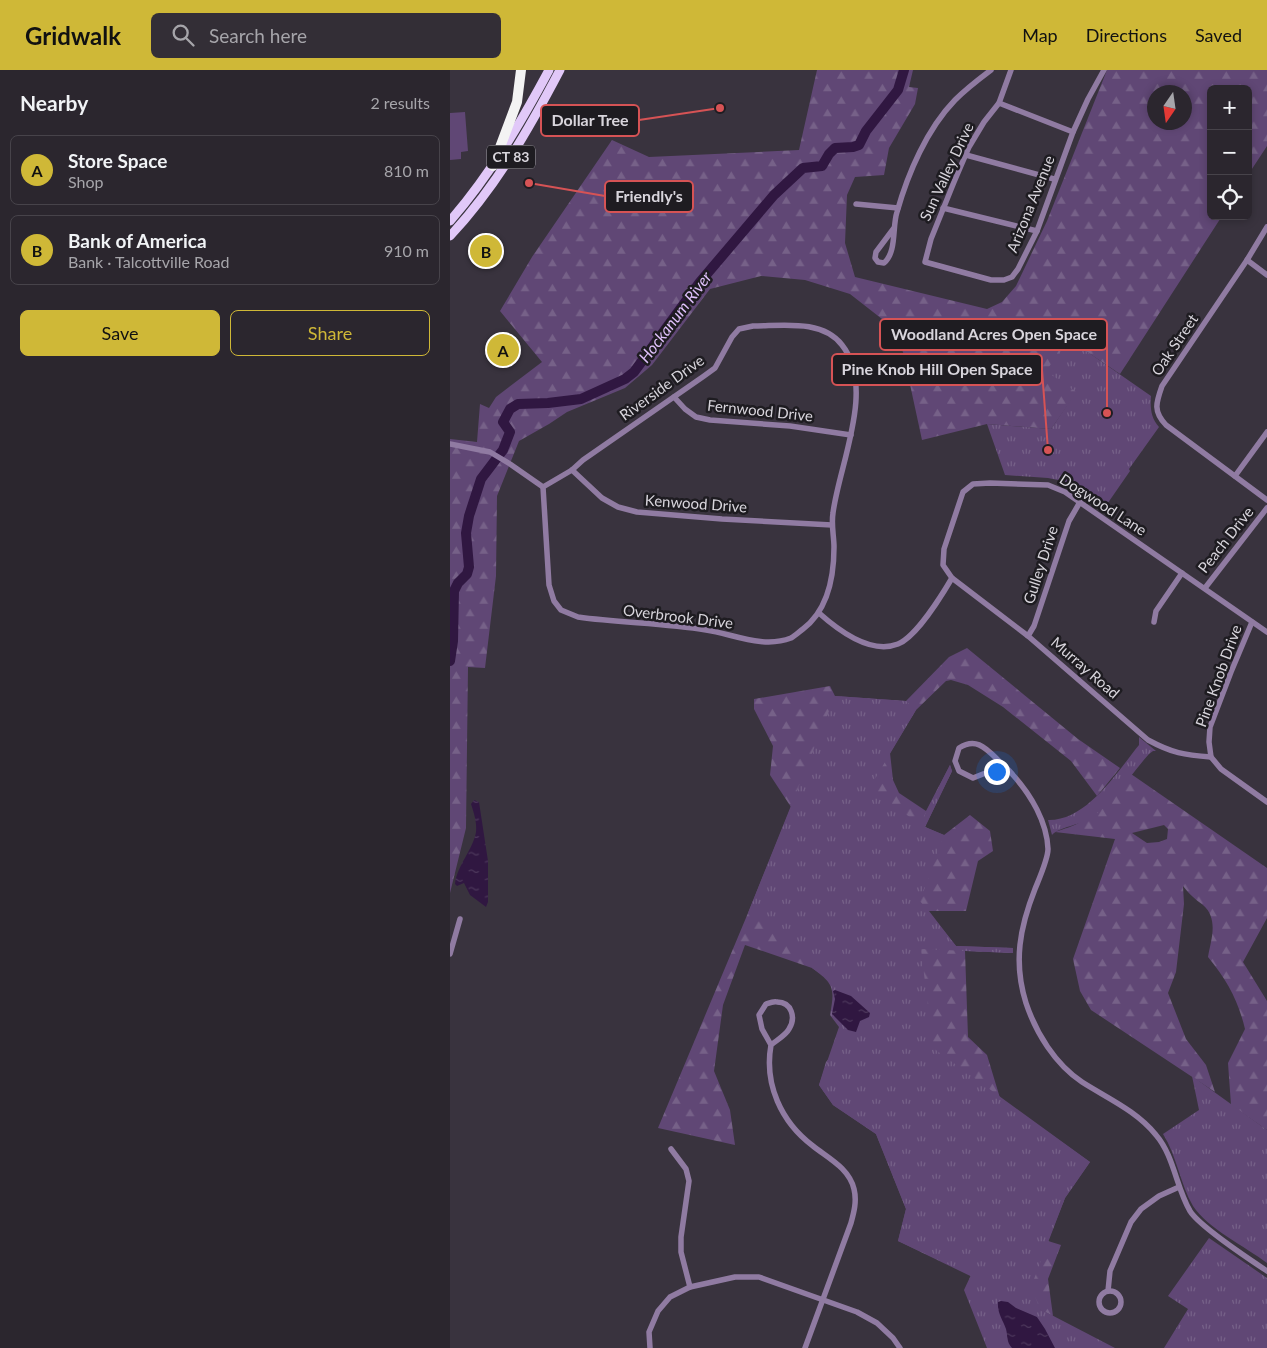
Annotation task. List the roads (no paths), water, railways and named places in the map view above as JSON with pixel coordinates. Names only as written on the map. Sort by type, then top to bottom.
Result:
[{"type":"highway","points":[[494,166],[516,102],[521,70]]},
{"type":"main road","name":"CT 83","points":[[450,221],[494,166],[549,70]]},
{"type":"main road","name":"CT 83","points":[[450,236],[488,190],[523,138],[560,70]]},
{"type":"main road","points":[[518,127],[523,138]]},
{"type":"street","points":[[894,228],[876,252],[875,258],[878,262],[884,263],[888,259],[898,208],[912,170],[932,129],[955,100],[991,70]]},
{"type":"street","name":"Sun Valley Drive","points":[[1004,280],[991,280],[925,262],[931,239],[966,155],[984,122],[999,103],[1011,70]]},
{"type":"street","name":"Arizona Avenue","points":[[1004,280],[1012,277],[1018,269],[1036,231],[1073,132],[1104,70]]},
{"type":"street","points":[[999,103],[1073,132]]},
{"type":"street","points":[[966,155],[1054,179]]},
{"type":"street","points":[[856,204],[898,208]]},
{"type":"street","points":[[943,208],[1036,231]]},
{"type":"street","name":"Oak Street","points":[[1267,227],[1162,386],[1156,408],[1158,417],[1166,425],[1267,500]]},
{"type":"street","points":[[1247,260],[1267,275]]},
{"type":"street","name":"Riverside Drive","points":[[543,487],[572,470],[583,460],[715,368],[732,337],[740,329],[753,326],[811,327],[827,332],[842,344],[850,358],[855,375],[855,418],[833,513],[832,525]]},
{"type":"street","name":"Fernwood Drive","points":[[674,397],[696,417],[710,420],[790,426],[851,435]]},
{"type":"street","points":[[1235,476],[1267,432]]},
{"type":"street","points":[[450,444],[490,452],[543,487]]},
{"type":"street","name":"Kenwood Drive","points":[[572,470],[602,498],[618,507],[637,512],[832,525]]},
{"type":"street","name":"Dogwood Lane","points":[[952,578],[943,565],[944,549],[963,492],[973,484],[990,482],[1048,485],[1065,492],[1080,502],[1267,632]]},
{"type":"street","name":"Overbrook Drive","points":[[543,487],[549,585],[554,601],[561,610],[578,617],[706,630],[759,641],[774,642],[792,638],[806,627],[818,613],[827,595],[832,576],[834,547],[832,525]]},
{"type":"street","name":"Gulley Drive","points":[[1028,636],[1034,626],[1069,521],[1080,502]]},
{"type":"street","name":"Peach Drive","points":[[1205,588],[1267,508]]},
{"type":"street","points":[[1154,622],[1156,611],[1182,573]]},
{"type":"street","points":[[818,613],[829,622],[864,643],[884,647],[898,644],[908,637],[922,621],[943,594],[952,578]]},
{"type":"street","name":"Murray Road","points":[[952,578],[1028,636],[1148,740],[1168,751],[1211,757]]},
{"type":"street","name":"Pine Knob Drive","points":[[1211,757],[1210,727],[1252,622]]},
{"type":"street","points":[[1003,766],[973,778],[959,771],[955,761],[959,748],[967,743],[978,743],[1012,773],[1029,795],[1044,825],[1048,851],[1024,916],[1020,940],[1020,977],[1026,1002],[1037,1030],[1055,1057],[1080,1080],[1132,1113],[1156,1135],[1168,1154],[1190,1212],[1201,1224],[1267,1271]]},
{"type":"street","points":[[1211,757],[1221,769],[1267,802]]},
{"type":"street","points":[[450,954],[460,919]]},
{"type":"street","points":[[771,1045],[789,1031],[793,1021],[792,1012],[785,1003],[776,1001],[766,1004],[759,1015],[762,1029],[771,1045],[770,1081],[779,1107],[792,1128],[811,1145],[836,1162],[846,1173],[854,1189],[855,1205],[851,1223],[805,1348]]},
{"type":"street","points":[[671,1149],[686,1169],[689,1181],[681,1237],[681,1252],[690,1287]]},
{"type":"street","points":[[1108,1292],[1110,1271],[1131,1222],[1141,1209],[1159,1196],[1179,1187]]},
{"type":"street","points":[[650,1348],[649,1332],[658,1311],[670,1297],[690,1287],[735,1277],[759,1278],[857,1312],[877,1323],[893,1338],[900,1348]]},
{"type":"water","points":[[474,800],[479,802],[488,861],[488,902],[486,907],[470,895],[464,883],[457,886],[455,884],[456,877],[472,845],[476,832],[476,822],[471,804]]},
{"type":"water","points":[[833,991],[851,996],[870,1013],[869,1017],[860,1021],[856,1032],[848,1030],[832,1014],[835,999]]},
{"type":"water","points":[[998,1302],[1008,1302],[1016,1308],[1037,1317],[1055,1348],[1012,1348],[998,1310]]},
{"type":"waterway","name":"Hockanum River","points":[[450,661],[453,641],[454,591],[458,583],[467,574],[469,567],[466,533],[469,516],[481,479],[503,450],[510,432],[503,422],[510,409],[518,404],[581,399],[625,379],[634,372],[700,282],[774,195],[803,168],[822,166],[835,148],[859,145],[866,131],[898,90],[904,70]]},
{"type":"place","name":"Dollar Tree","points":[[720,108]]},
{"type":"place","name":"Friendly's","points":[[529,183]]},
{"type":"place","name":"Bank of America","points":[[486,251]]},
{"type":"place","name":"Store Space","points":[[503,350]]},
{"type":"place","name":"Woodland Acres Open Space","points":[[1107,413]]},
{"type":"place","name":"Pine Knob Hill Open Space","points":[[1048,450]]}]
